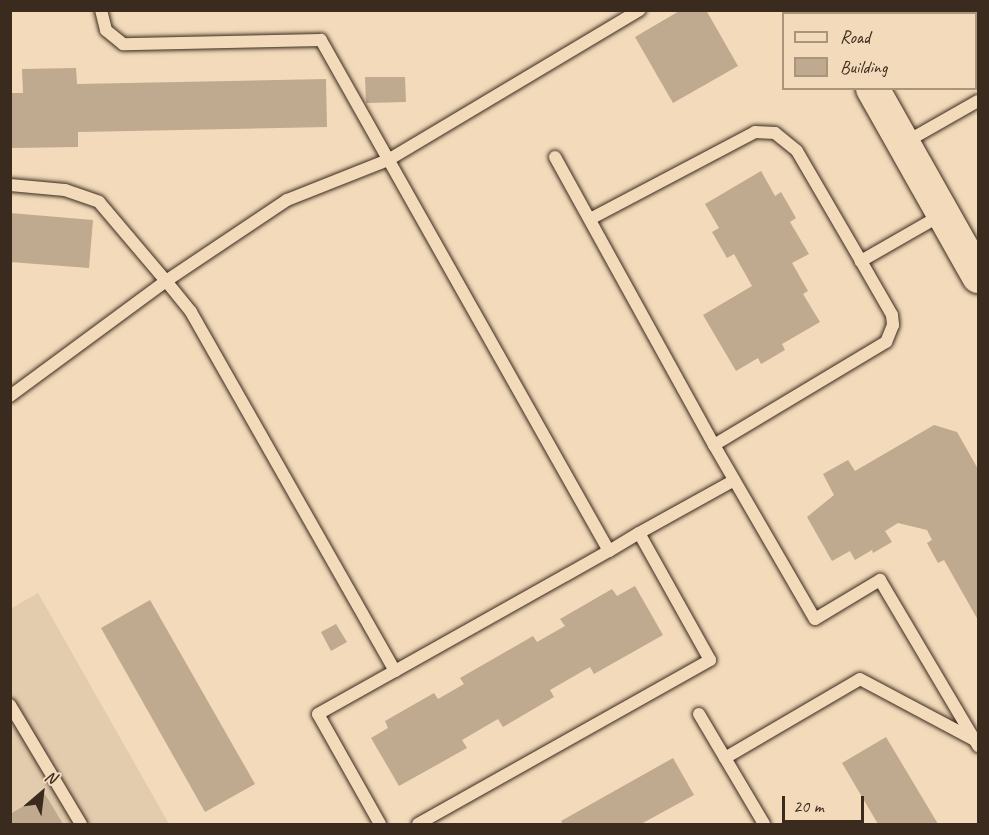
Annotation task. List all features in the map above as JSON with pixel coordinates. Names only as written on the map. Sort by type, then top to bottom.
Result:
[{"type":"main road","points":[[873,90],[978,276]]},
{"type":"lane","points":[[101,10],[106,30],[123,44],[321,40],[609,551]]},
{"type":"lane","points":[[10,396],[166,281],[287,200],[388,160],[640,10]]},
{"type":"lane","points":[[903,144],[978,101]]},
{"type":"lane","points":[[592,218],[755,132],[775,133],[797,151],[892,315],[893,326],[886,342],[714,445]]},
{"type":"lane","points":[[555,157],[592,218],[733,481],[814,619],[880,580],[977,743]]},
{"type":"lane","points":[[10,185],[65,189],[99,202],[191,312],[395,671]]},
{"type":"lane","points":[[861,261],[943,214]]},
{"type":"lane","points":[[380,825],[318,714],[733,481]]},
{"type":"lane","points":[[418,825],[710,660],[639,534]]},
{"type":"lane","points":[[725,758],[860,680],[977,743]]},
{"type":"lane","points":[[10,705],[81,825]]},
{"type":"lane","points":[[699,714],[764,825]]},
{"type":"shaded area","points":[[38,593],[169,824],[11,824],[10,609]]},
{"type":"building","points":[[681,10],[706,10],[738,66],[673,103],[635,37]]},
{"type":"building","points":[[76,68],[77,84],[326,79],[327,127],[78,132],[78,147],[10,148],[10,93],[23,93],[22,69]]},
{"type":"building","points":[[365,77],[405,77],[406,102],[366,103]]},
{"type":"building","points":[[761,171],[775,196],[781,192],[796,218],[790,222],[809,254],[792,263],[808,291],[803,294],[820,322],[782,344],[785,350],[761,364],[758,358],[736,371],[703,315],[752,286],[734,254],[727,258],[712,232],[719,228],[705,204]]},
{"type":"building","points":[[10,213],[93,220],[89,268],[10,262]]},
{"type":"building","points":[[934,425],[957,432],[978,469],[978,620],[944,560],[938,563],[927,543],[932,540],[927,530],[898,523],[885,531],[892,542],[873,553],[872,550],[855,560],[850,551],[832,561],[807,517],[834,495],[823,474],[848,460],[855,471]]},
{"type":"building","points":[[635,586],[663,635],[594,674],[590,667],[550,690],[554,697],[503,727],[498,719],[462,740],[467,748],[399,786],[371,738],[388,728],[385,721],[434,693],[438,699],[464,684],[460,678],[533,636],[537,642],[565,626],[560,619],[612,589],[617,596]]},
{"type":"building","points":[[150,600],[255,784],[205,812],[101,628]]},
{"type":"building","points":[[336,624],[347,642],[331,651],[321,632]]},
{"type":"building","points":[[886,737],[938,824],[878,824],[842,763]]},
{"type":"building","points":[[673,758],[694,795],[641,824],[563,824],[561,821]]},
{"type":"building","points":[[45,794],[63,824],[10,824],[10,814]]}]
